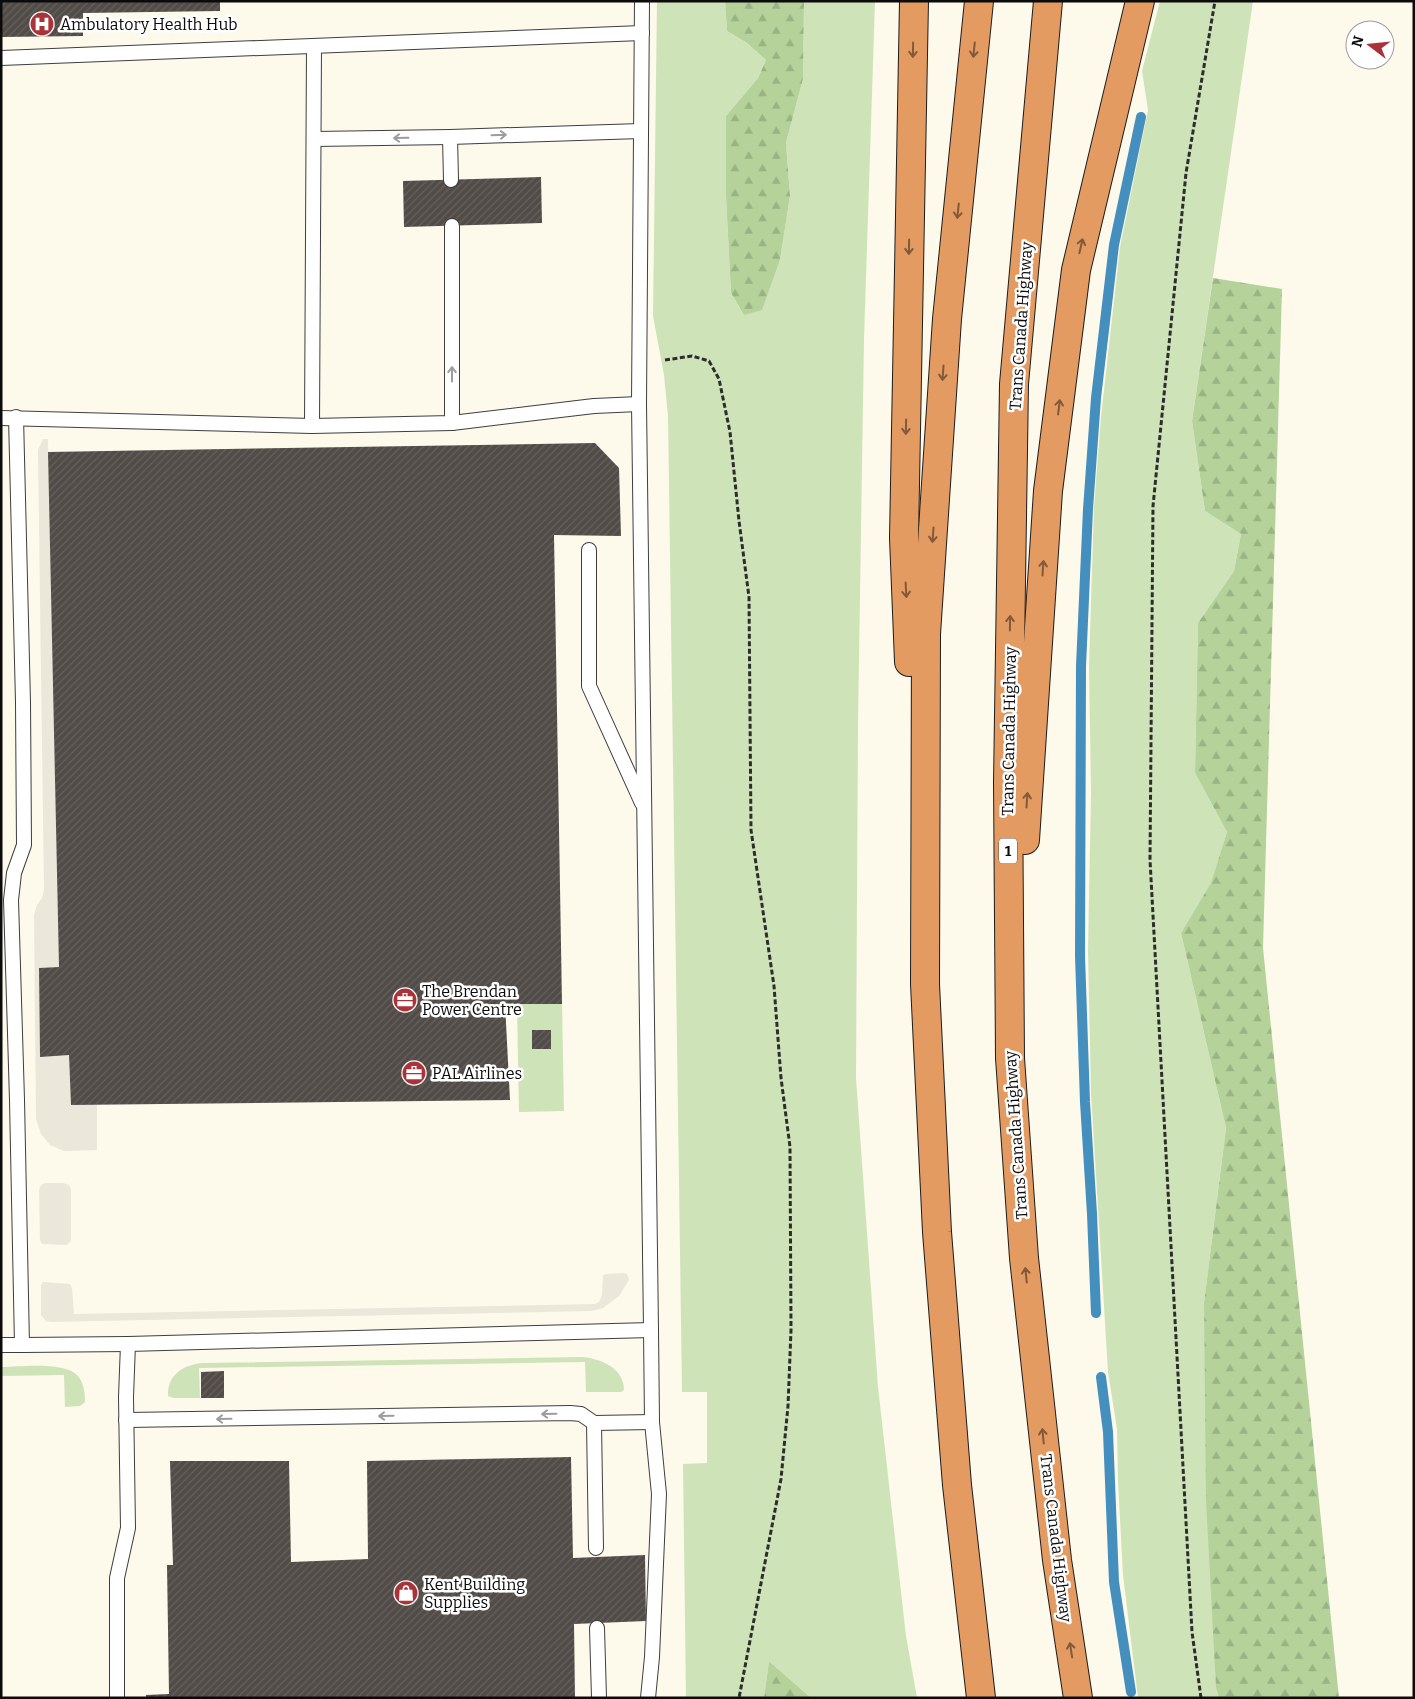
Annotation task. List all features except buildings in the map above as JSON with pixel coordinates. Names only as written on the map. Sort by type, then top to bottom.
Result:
[{"type":"highway","points":[[914,1],[904,538],[937,1232],[957,1485],[981,1698]]},
{"type":"highway","points":[[924,984],[926,634],[946,319],[979,1]]},
{"type":"highway","name":"Trans Canada Highway","points":[[1048,1],[1014,384],[1008,782],[1010,1058],[1024,1258],[1057,1560],[1078,1698]]},
{"type":"highway","points":[[1010,1058],[1048,491],[1068,327],[1076,270],[1140,1]]},
{"type":"lane","points":[[642,1],[639,404],[652,1422],[659,1494],[652,1657],[648,1698]]},
{"type":"lane","points":[[1,58],[642,33]]},
{"type":"lane","points":[[312,426],[314,46]]},
{"type":"lane","points":[[314,139],[641,131]]},
{"type":"lane","points":[[450,137],[451,180]]},
{"type":"lane","points":[[452,226],[452,423]]},
{"type":"lane","points":[[1,418],[312,426],[452,423],[594,406],[639,404]]},
{"type":"lane","points":[[16,418],[23,702],[24,845],[14,873],[11,900],[18,1100],[22,1344]]},
{"type":"lane","points":[[589,550],[590,686],[644,808]]},
{"type":"lane","points":[[1,1345],[128,1344],[651,1330]]},
{"type":"lane","points":[[117,1698],[117,1578],[128,1528],[126,1420],[128,1344]]},
{"type":"lane","points":[[126,1420],[581,1414],[594,1423],[652,1422]]},
{"type":"lane","points":[[594,1423],[596,1548]]},
{"type":"lane","points":[[597,1628],[599,1698]]},
{"type":"path","points":[[1201,1698],[1192,1622],[1150,860],[1154,506],[1186,173],[1215,1]]},
{"type":"path","points":[[640,365],[692,356],[709,361],[718,379],[730,432],[749,597],[751,830],[774,986],[781,1078],[790,1147],[791,1330],[788,1406],[781,1479],[739,1698]]},
{"type":"green space","points":[[657,1],[725,1],[727,31],[747,43],[766,60],[758,78],[726,116],[726,197],[731,293],[744,315],[762,309],[780,260],[790,196],[786,143],[803,79],[804,1],[875,1],[864,339],[858,723],[856,1078],[878,1387],[906,1636],[917,1698],[811,1698],[769,1661],[764,1698],[686,1698],[683,1464],[707,1463],[707,1392],[682,1392],[668,416],[664,375],[653,316]]},
{"type":"green space","points":[[725,1],[804,1],[803,79],[786,143],[790,196],[780,260],[762,310],[744,315],[731,293],[726,197],[726,116],[758,78],[766,60],[747,43],[727,31]]},
{"type":"green space","points":[[1160,1],[1253,1],[1192,421],[1205,511],[1241,534],[1234,571],[1198,623],[1195,773],[1227,832],[1211,884],[1181,933],[1226,1128],[1204,1303],[1216,1688],[1219,1698],[1138,1698],[1123,1575],[1117,1429],[1108,1372],[1091,1093],[1088,951],[1091,792],[1089,666],[1094,507],[1101,417],[1120,247],[1148,110],[1142,71]]},
{"type":"green space","points":[[1213,278],[1282,289],[1263,948],[1339,1698],[1219,1698],[1216,1688],[1206,1500],[1204,1303],[1226,1128],[1181,933],[1211,883],[1227,832],[1195,773],[1198,623],[1234,571],[1241,534],[1205,511],[1192,421]]},
{"type":"green space","points":[[517,1004],[562,1004],[564,1111],[519,1112]],"holes":[[[532,1030],[551,1030],[551,1049],[532,1049]]]},
{"type":"green space","points":[[583,1357],[597,1360],[616,1370],[623,1382],[624,1390],[621,1392],[586,1392],[585,1362],[199,1368],[200,1398],[173,1398],[168,1396],[170,1382],[178,1372],[189,1366],[202,1363]]},
{"type":"green space","points":[[42,1366],[63,1368],[71,1371],[82,1382],[85,1402],[80,1406],[65,1407],[64,1375],[1,1376],[1,1367]]},
{"type":"green space","points":[[769,1661],[811,1698],[764,1698]]},
{"type":"shaded area","points":[[43,439],[48,439],[59,967],[39,969],[40,1056],[69,1055],[71,1104],[97,1104],[97,1150],[64,1151],[50,1145],[41,1134],[36,1119],[34,915],[44,890],[38,450]]},
{"type":"shaded area","points":[[45,1183],[63,1183],[69,1185],[71,1190],[71,1241],[67,1245],[42,1244],[40,1240],[39,1190],[41,1185]]},
{"type":"shaded area","points":[[627,1274],[629,1280],[619,1296],[603,1308],[591,1311],[51,1322],[46,1321],[41,1315],[41,1285],[43,1282],[70,1284],[74,1314],[595,1304],[599,1302],[602,1295],[603,1275]]},
{"type":"waterway","points":[[1096,1313],[1085,1102],[1080,956],[1081,666],[1088,509],[1096,398],[1114,245],[1141,117]]},
{"type":"waterway","points":[[1101,1377],[1108,1432],[1114,1582],[1131,1692]]},
{"type":"place","name":"Ambulatory Health Hub","points":[[42,24]]},
{"type":"place","name":"The Brendan Power Centre","points":[[405,1000]]},
{"type":"place","name":"PAL Airlines","points":[[414,1073]]},
{"type":"place","name":"Kent Building Supplies","points":[[406,1593]]}]
